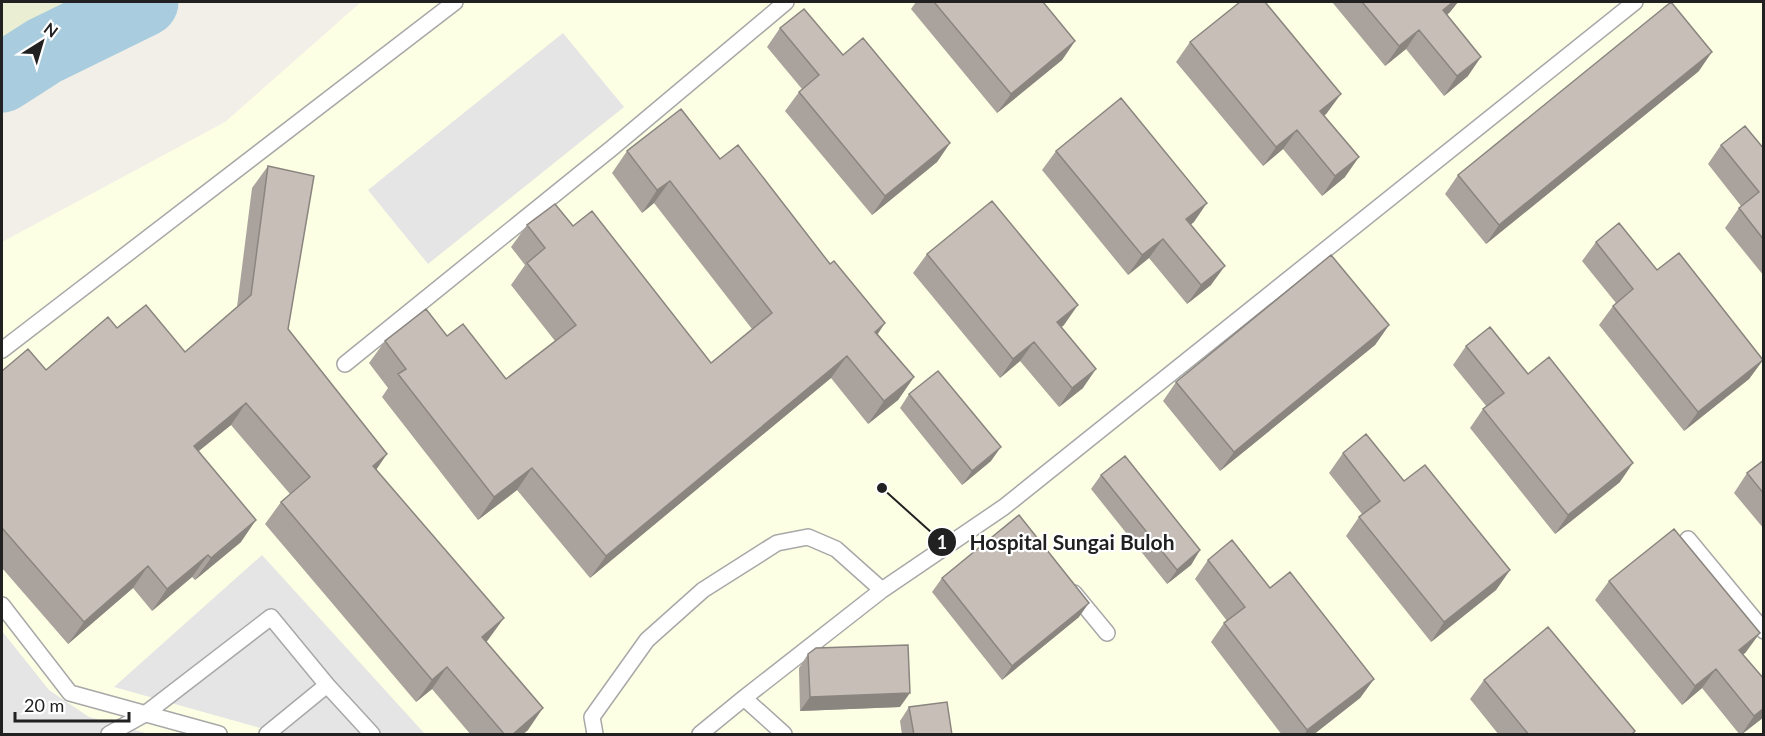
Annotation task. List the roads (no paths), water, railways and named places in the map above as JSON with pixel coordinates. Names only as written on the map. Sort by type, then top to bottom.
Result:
[{"type":"lane","points":[[2,350],[455,2]]},
{"type":"lane","points":[[345,364],[786,2]]},
{"type":"lane","points":[[700,735],[882,590],[1007,511],[1635,2]]},
{"type":"lane","points":[[595,735],[592,717],[647,640],[703,590],[777,543],[808,537],[836,549],[882,590]]},
{"type":"lane","points":[[1688,539],[1764,631]]},
{"type":"lane","points":[[1063,579],[1107,633]]},
{"type":"lane","points":[[2,605],[70,693],[219,735]]},
{"type":"lane","points":[[109,735],[145,714],[271,617],[372,735]]},
{"type":"lane","points":[[267,735],[327,685]]},
{"type":"lane","points":[[744,698],[784,735]]},
{"type":"waterway","points":[[2,78],[44,51],[144,2]]},
{"type":"place","name":"Hospital Sungai Buloh","points":[[882,488]]}]
